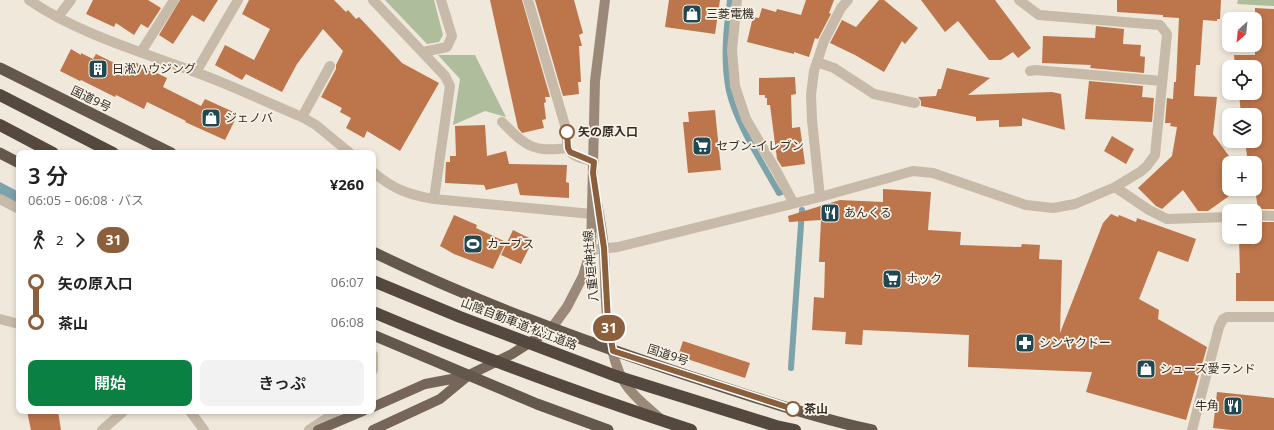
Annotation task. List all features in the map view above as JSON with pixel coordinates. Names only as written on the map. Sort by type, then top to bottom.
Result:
[{"type":"highway","name":"国道9号","points":[[0,68],[165,150]]},
{"type":"highway","points":[[0,95],[107,150]]},
{"type":"highway","points":[[0,125],[47,150]]},
{"type":"highway","points":[[0,153],[16,161]]},
{"type":"highway","name":"国道9号","points":[[376,253],[404,267],[551,329],[778,405],[872,430]]},
{"type":"highway","name":"山陰自動車道;松江道路","points":[[376,282],[460,317],[616,376],[776,426],[795,430]]},
{"type":"highway","points":[[376,313],[448,344],[589,396],[690,430]]},
{"type":"highway","points":[[376,336],[537,404],[608,430]]},
{"type":"main road","name":"八重垣神社線","points":[[551,329],[567,307],[583,276],[591,250],[595,81],[605,0]]},
{"type":"main road","name":"八重垣神社線","points":[[593,173],[604,248],[608,321],[613,351],[619,373],[632,393],[672,430]]},
{"type":"main road","points":[[373,430],[440,399],[469,375],[512,354],[551,329]]},
{"type":"main road","points":[[376,406],[425,384],[469,375]]},
{"type":"main road","points":[[318,430],[356,414]]},
{"type":"street","points":[[29,0],[58,17],[94,35],[196,72],[302,117],[316,125],[346,150]]},
{"type":"street","points":[[58,17],[71,0]]},
{"type":"street","points":[[141,52],[174,0]]},
{"type":"street","points":[[196,72],[238,0]]},
{"type":"street","points":[[372,0],[445,76],[450,86],[434,199]]},
{"type":"street","points":[[423,52],[448,47],[452,36],[441,0]]},
{"type":"street","points":[[528,0],[567,132],[568,148],[574,155],[594,162]]},
{"type":"street","points":[[736,0],[732,50],[735,86],[746,119],[778,172],[793,202]]},
{"type":"street","points":[[820,197],[811,95],[814,71],[824,40],[841,8],[848,0]]},
{"type":"street","points":[[591,250],[625,245],[793,202],[820,197],[913,171],[933,173],[1026,204],[1053,208],[1075,204],[1115,187],[1140,172],[1147,166],[1154,155],[1167,34],[1160,25],[1039,15],[1019,0]]},
{"type":"street","points":[[817,62],[834,68],[874,94],[915,104]]},
{"type":"street","points":[[302,117],[330,66]]},
{"type":"street","points":[[1030,72],[1035,70],[1162,81]]},
{"type":"street","points":[[502,122],[518,138],[530,146],[542,149],[568,148]]},
{"type":"street","points":[[376,175],[387,184],[413,196],[592,214]]},
{"type":"street","points":[[1115,187],[1149,210],[1167,219],[1222,217]]},
{"type":"street","points":[[0,199],[16,207]]},
{"type":"street","points":[[1262,215],[1274,216]]},
{"type":"street","points":[[1192,430],[1219,327],[1223,319],[1227,317],[1274,317]]},
{"type":"street","points":[[0,318],[16,323]]},
{"type":"street","points":[[102,430],[121,414]]},
{"type":"street","points":[[192,414],[204,430]]},
{"type":"street","points":[[309,430],[333,414]]},
{"type":"green space","points":[[385,0],[434,0],[443,35],[439,42],[427,44]]},
{"type":"green space","points":[[1238,0],[1274,0],[1274,6],[1237,4]]},
{"type":"green space","points":[[438,55],[475,55],[506,117],[485,111],[453,125],[460,79]]},
{"type":"water","points":[[0,182],[16,190],[16,203],[0,195]]},
{"type":"pier","points":[[376,377],[482,430],[434,430],[376,401]]},
{"type":"building","points":[[93,0],[148,0],[161,8],[148,28],[141,24],[134,35],[116,23],[114,27],[86,14]]},
{"type":"building","points":[[180,0],[218,0],[204,22],[192,15],[173,44],[159,35]]},
{"type":"building","points":[[249,0],[334,0],[346,12],[348,10],[356,19],[359,17],[402,63],[439,83],[400,151],[367,131],[364,138],[346,128],[351,118],[340,112],[342,108],[321,97],[336,69],[336,65],[343,51],[323,29],[297,64],[282,92],[246,74],[242,80],[215,65],[225,45],[254,60],[270,29],[242,14]]},
{"type":"building","points":[[490,0],[522,0],[550,97],[545,97],[546,102],[544,103],[546,119],[542,120],[544,128],[522,133],[518,128]]},
{"type":"building","points":[[535,0],[574,0],[583,33],[579,35],[582,46],[579,46],[581,82],[578,82],[579,94],[563,96]]},
{"type":"building","name":"三菱電機","points":[[669,0],[720,0],[715,34],[665,27]]},
{"type":"building","points":[[806,0],[834,0],[829,13],[831,14],[818,39],[815,38],[809,57],[794,52],[794,54],[747,42],[753,17],[759,18],[762,8],[776,12],[777,9],[801,15]]},
{"type":"building","points":[[879,0],[884,0],[918,28],[905,44],[902,41],[884,72],[855,55],[830,43],[842,20],[856,27]]},
{"type":"building","points":[[921,0],[995,0],[1031,48],[1018,58],[1013,52],[1001,60],[989,60],[958,21],[945,32]]},
{"type":"building","points":[[1117,0],[1221,0],[1220,19],[1217,19],[1217,21],[1203,20],[1200,65],[1196,65],[1194,96],[1217,97],[1213,134],[1229,156],[1222,156],[1222,196],[1229,196],[1208,211],[1198,211],[1183,190],[1162,209],[1156,206],[1138,188],[1172,156],[1177,127],[1170,126],[1171,123],[1165,123],[1167,98],[1173,99],[1174,82],[1176,82],[1179,18],[1163,17],[1163,15],[1117,12]]},
{"type":"building","points":[[1255,8],[1274,9],[1274,209],[1262,209],[1262,204],[1257,204],[1256,196],[1262,196],[1262,156],[1247,156],[1246,148],[1262,148],[1262,108],[1240,108],[1240,100],[1262,100],[1262,60],[1234,60],[1234,55],[1255,55],[1255,52],[1262,52],[1262,12],[1255,12]]},
{"type":"building","points":[[1096,26],[1124,29],[1123,44],[1141,45],[1140,56],[1145,57],[1144,73],[1090,68],[1091,65],[1042,63],[1043,36],[1095,38]]},
{"type":"building","points":[[71,49],[81,55],[81,53],[93,59],[96,54],[131,71],[135,62],[167,78],[163,87],[201,106],[205,99],[238,114],[225,140],[185,122],[186,121],[147,102],[144,109],[116,95],[115,97],[60,71]]},
{"type":"building","points":[[947,68],[990,78],[968,95],[1052,92],[1061,94],[1065,130],[1022,118],[1022,126],[999,127],[999,120],[976,121],[976,117],[921,106],[921,101],[918,97],[936,96],[938,89],[941,89]]},
{"type":"building","points":[[795,77],[796,94],[791,95],[792,128],[800,127],[805,164],[782,167],[777,159],[770,105],[767,105],[767,98],[765,98],[765,95],[759,95],[759,78]]},
{"type":"building","points":[[1089,81],[1143,86],[1142,97],[1154,98],[1152,122],[1085,119]]},
{"type":"building","name":"セブン-イレブン","points":[[715,110],[721,170],[688,173],[683,122],[689,122],[688,112]]},
{"type":"building","points":[[485,125],[487,156],[506,151],[509,164],[567,165],[566,182],[569,183],[569,198],[520,195],[517,183],[486,190],[484,185],[445,183],[446,162],[450,162],[450,156],[456,156],[455,126]]},
{"type":"building","points":[[1112,136],[1134,149],[1126,164],[1104,151]]},
{"type":"building","points":[[883,189],[931,192],[928,230],[961,232],[960,245],[1021,247],[1022,244],[1040,245],[1039,259],[1062,260],[1060,333],[1103,223],[1111,214],[1118,217],[1119,215],[1136,222],[1137,218],[1196,239],[1188,262],[1158,251],[1139,299],[1159,310],[1158,319],[1207,347],[1186,420],[1086,392],[1092,372],[968,367],[969,335],[863,330],[862,345],[845,344],[846,332],[812,330],[814,297],[824,298],[825,262],[819,262],[821,220],[789,222],[788,216],[840,200],[883,202]]},
{"type":"building","name":"カーブス","points":[[454,215],[477,225],[476,228],[506,242],[493,269],[454,254],[440,246]]},
{"type":"building","points":[[1262,222],[1274,222],[1274,301],[1236,301],[1236,273],[1240,273],[1239,244],[1262,244]]},
{"type":"building","points":[[513,230],[533,240],[521,264],[501,255]]},
{"type":"building","points":[[683,341],[750,363],[745,378],[678,356]]},
{"type":"building","name":"牛角","points":[[1217,392],[1274,398],[1274,430],[1231,430],[1213,428]]},
{"type":"building","points":[[28,414],[58,414],[61,430],[31,430]]},
{"type":"waterway","points":[[730,0],[726,46],[726,68],[729,91],[744,130],[779,193],[782,192]]},
{"type":"waterway","points":[[791,368],[802,210]]},
{"type":"bus line","name":"31","points":[[567,132],[568,148],[570,152],[574,155],[594,162],[593,173],[604,248],[608,321],[613,351],[793,409]]},
{"type":"place","name":"三菱電機","points":[[692,14]]},
{"type":"place","name":"日淞ハウジング","points":[[98,69]]},
{"type":"place","name":"ジェノバ","points":[[211,118]]},
{"type":"place","name":"矢の原入口","points":[[567,132]]},
{"type":"place","name":"セブン-イレブン","points":[[702,146]]},
{"type":"place","name":"あんくる","points":[[830,213]]},
{"type":"place","name":"カーブス","points":[[473,244]]},
{"type":"place","name":"ホック","points":[[892,279]]},
{"type":"place","name":"シンヤクドー","points":[[1025,343]]},
{"type":"place","name":"シューズ愛ランド","points":[[1146,369]]},
{"type":"place","name":"牛角","points":[[1233,406]]},
{"type":"place","name":"茶山","points":[[793,409]]}]
